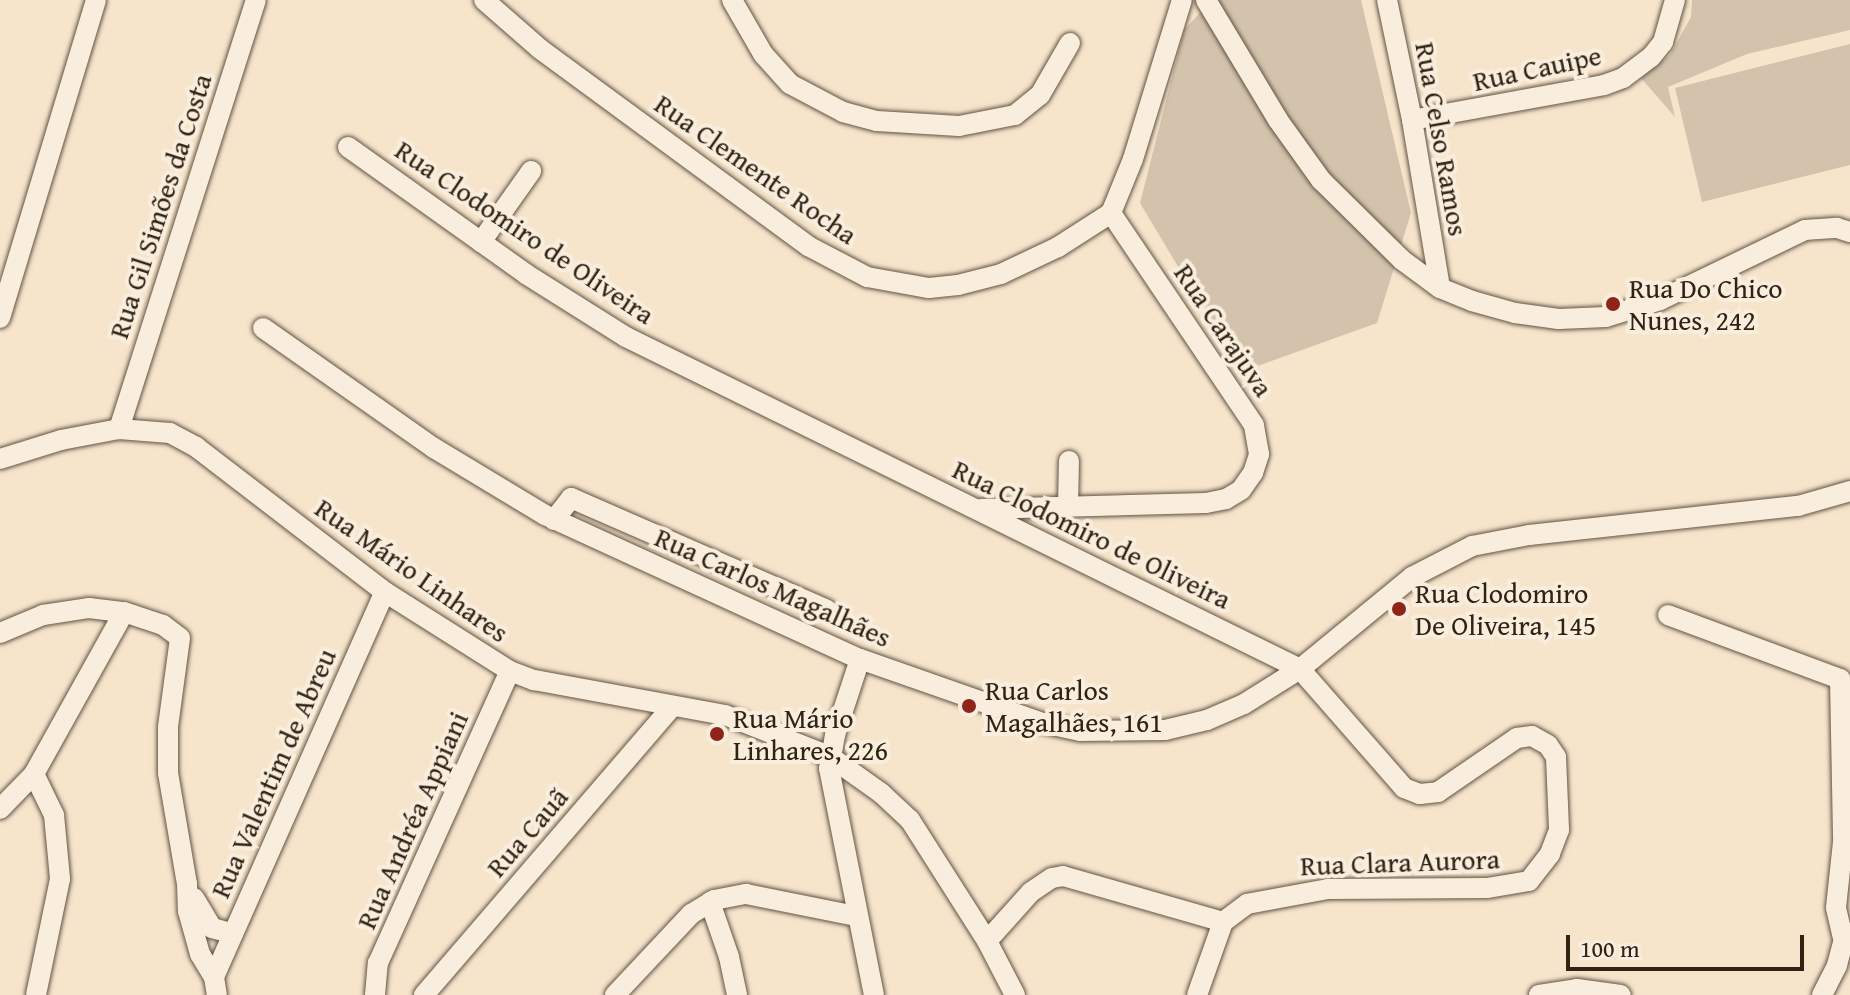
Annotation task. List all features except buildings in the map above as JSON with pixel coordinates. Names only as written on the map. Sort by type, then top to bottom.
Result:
[{"type":"street","points":[[0,318],[96,0]]},
{"type":"street","name":"Rua Gil Simões da Costa","points":[[119,429],[256,0]]},
{"type":"street","name":"Rua Clemente Rocha","points":[[484,0],[540,49],[767,218],[818,252],[867,277],[929,288],[987,279],[1058,247],[1111,213]]},
{"type":"street","points":[[732,0],[763,54],[790,84],[843,112],[877,121],[959,126],[1015,115],[1040,95],[1070,43]]},
{"type":"street","points":[[1111,213],[1133,159],[1182,0]]},
{"type":"street","points":[[1206,0],[1278,120],[1321,180],[1402,260],[1440,288],[1515,313],[1559,319],[1606,317],[1660,300],[1805,230],[1837,228],[1850,232]]},
{"type":"street","name":"Rua Celso Ramos","points":[[1387,0],[1412,120],[1440,288]]},
{"type":"street","name":"Rua Cauipe","points":[[1412,120],[1604,85],[1623,78],[1651,57],[1663,42],[1675,0]]},
{"type":"street","name":"Rua Clodomiro de Oliveira","points":[[348,147],[481,242],[626,337],[1300,669]]},
{"type":"street","points":[[481,242],[531,171]]},
{"type":"street","name":"Rua Carajuva","points":[[977,509],[1206,503],[1226,499],[1241,490],[1253,473],[1259,454],[1254,425],[1111,213]]},
{"type":"street","name":"Rua Carlos Magalhães","points":[[263,328],[434,448],[554,520],[860,659],[1043,723],[1080,731],[1125,733],[1165,730],[1207,720],[1244,704],[1300,669]]},
{"type":"street","name":"Rua Mário Linhares","points":[[0,459],[61,440],[119,429],[170,433],[196,447],[385,592],[510,671],[534,680],[725,715],[829,756],[881,793],[910,820],[987,941],[1015,995]]},
{"type":"street","points":[[1068,507],[1069,461]]},
{"type":"street","points":[[1300,669],[1412,577],[1472,546],[1529,535],[1798,506],[1850,491]]},
{"type":"street","points":[[554,520],[571,498],[827,610]]},
{"type":"street","name":"Rua Valentim de Abreu","points":[[215,986],[231,933],[385,592]]},
{"type":"street","points":[[0,633],[25,620],[89,608],[124,612],[163,625],[180,638],[166,750],[187,884],[188,911],[200,954],[215,986]]},
{"type":"street","points":[[0,809],[34,774],[124,612]]},
{"type":"street","points":[[1668,615],[1840,679],[1843,842],[1836,908],[1844,943]]},
{"type":"street","points":[[860,659],[829,756],[831,789],[874,995]]},
{"type":"street","name":"Rua Clara Aurora","points":[[1223,922],[1247,904],[1296,893],[1516,885],[1539,871],[1556,842],[1556,757],[1539,738],[1517,738],[1438,792],[1420,794],[1393,779],[1300,669]]},
{"type":"street","name":"Rua Andréa Appiani","points":[[375,995],[378,963],[510,671]]},
{"type":"street","name":"Rua Cauã","points":[[424,995],[673,706]]},
{"type":"street","points":[[34,774],[54,815],[60,879],[36,995]]},
{"type":"street","points":[[987,941],[1031,892],[1052,878],[1063,876],[1223,922],[1197,995]]},
{"type":"street","points":[[187,884],[203,919],[212,928],[231,933]]},
{"type":"street","points":[[615,995],[691,914],[710,902],[746,894],[856,916]]},
{"type":"street","points":[[710,902],[729,957],[737,995]]},
{"type":"street","points":[[1822,995],[1844,943],[1850,917]]},
{"type":"street","points":[[1539,995],[1577,989],[1621,995]]},
{"type":"shaded area","points":[[1212,0],[1361,0],[1411,213],[1377,323],[1241,372],[1140,203],[1184,30]]},
{"type":"shaded area","points":[[1692,0],[1850,0],[1850,30],[1747,54],[1668,87],[1675,117],[1641,78],[1670,55],[1691,17]]},
{"type":"shaded area","points":[[1850,44],[1850,165],[1702,202],[1675,88]]},
{"type":"place","name":"Rua Do Chico Nunes, 242","points":[[1613,304]]},
{"type":"place","name":"Rua Clodomiro De Oliveira, 145","points":[[1399,609]]},
{"type":"place","name":"Rua Carlos Magalhães, 161","points":[[969,706]]},
{"type":"place","name":"Rua Mário Linhares, 226","points":[[717,734]]}]
